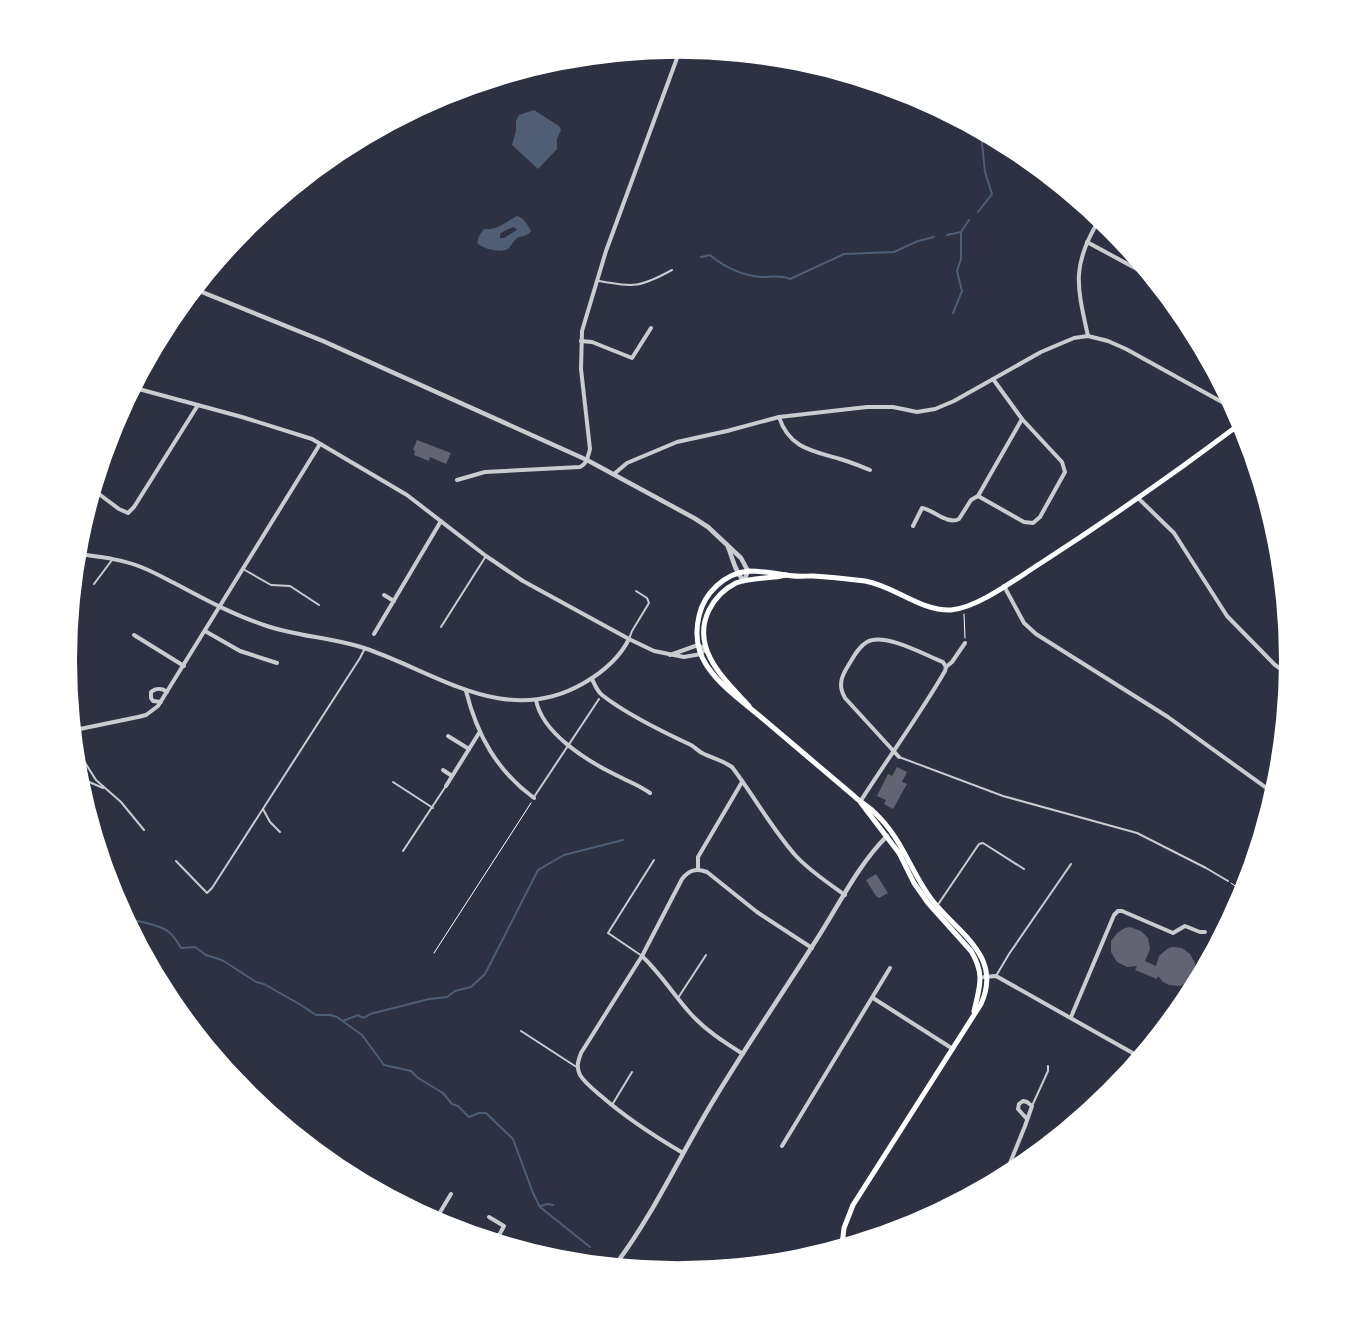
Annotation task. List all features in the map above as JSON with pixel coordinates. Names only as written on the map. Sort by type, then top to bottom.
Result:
[{"type":"main road","points":[[756,712],[726,690],[708,667],[698,645],[697,627],[699,614],[704,602],[710,592],[727,579],[748,571],[866,581],[877,583],[928,607],[945,610],[964,608],[1004,586],[1139,499],[1233,429]]},
{"type":"main road","points":[[786,575],[744,581],[722,592],[712,604],[706,616],[705,649],[709,658],[722,676],[756,712],[875,813],[892,832],[910,860],[935,908],[976,948],[988,976],[985,994],[972,1017],[853,1205],[844,1228],[843,1238]]},
{"type":"main road","points":[[699,614],[706,616]]},
{"type":"main road","points":[[860,802],[899,853],[917,887],[971,951],[978,965],[981,977],[972,1017]]},
{"type":"main road","points":[[887,836],[892,832]]},
{"type":"street","points":[[457,480],[485,472],[580,467],[587,460],[590,449],[582,377],[582,332],[596,281],[677,59]]},
{"type":"street","points":[[1088,336],[1079,298],[1078,274],[1082,255],[1095,227]]},
{"type":"street","points":[[1087,242],[1133,268]]},
{"type":"street","points":[[202,292],[317,338],[614,474],[708,527],[741,558],[748,571],[744,581],[737,574],[735,562],[728,547]]},
{"type":"street","points":[[582,341],[592,342],[632,358],[652,328]]},
{"type":"street","points":[[614,474],[627,463],[677,442],[779,417],[808,412],[872,407],[917,412],[927,411],[954,401],[1061,342],[1088,336],[1108,341],[1126,349],[1220,401]]},
{"type":"street","points":[[978,496],[1029,523],[1035,522],[1040,517],[1065,472],[1062,462],[1022,419],[993,379]]},
{"type":"street","points":[[141,390],[269,425],[312,439],[407,495],[523,582],[629,639],[654,651],[670,655],[687,657],[701,654],[705,649],[698,645],[670,655]]},
{"type":"street","points":[[100,495],[119,509],[128,513],[134,507],[198,405]]},
{"type":"street","points":[[779,417],[787,434],[803,448],[858,464],[870,470]]},
{"type":"street","points":[[913,526],[922,508],[930,510],[950,521],[956,521],[961,517],[971,500],[978,496],[1022,419]]},
{"type":"street","points":[[81,729],[146,715],[158,706],[320,444]]},
{"type":"street","points":[[1139,499],[1174,533],[1227,616],[1279,668]]},
{"type":"street","points":[[374,634],[441,521]]},
{"type":"street","points":[[86,555],[113,558],[158,574],[220,606],[265,626],[365,648],[466,691],[503,700],[536,700],[565,693],[592,679],[606,669],[618,657],[629,639]]},
{"type":"street","points":[[1004,586],[1024,623],[1036,634],[1168,717],[1266,787]]},
{"type":"street","points":[[384,595],[394,601]]},
{"type":"street","points":[[205,631],[240,651],[277,663]]},
{"type":"street","points":[[134,635],[184,666]]},
{"type":"street","points":[[899,757],[845,698],[841,692],[841,678],[860,648],[866,642],[873,640],[884,639],[943,662],[946,667]]},
{"type":"street","points":[[860,802],[893,751],[916,721],[946,671],[946,667],[965,644]]},
{"type":"street","points":[[592,679],[601,694],[614,703],[702,753],[722,760],[732,767],[779,834],[797,856],[814,872],[845,895]]},
{"type":"street","points":[[161,702],[153,701],[151,692],[156,689],[164,689],[167,692]]},
{"type":"street","points":[[466,691],[472,714],[480,733],[498,763],[517,784],[534,798]]},
{"type":"street","points":[[536,700],[542,717],[559,738],[615,775],[636,783],[650,793]]},
{"type":"street","points":[[446,786],[480,733]]},
{"type":"street","points":[[448,736],[470,749]]},
{"type":"street","points":[[443,770],[452,776]]},
{"type":"street","points":[[698,870],[698,857],[742,782]]},
{"type":"street","points":[[620,1258],[645,1219],[714,1098],[872,852],[887,836]]},
{"type":"street","points":[[683,1153],[612,1105],[586,1083],[578,1068],[581,1053],[642,956],[682,879],[691,871],[707,872],[757,912],[812,948]]},
{"type":"street","points":[[1071,1017],[1114,915],[1118,911],[1173,933],[1185,926],[1205,932]]},
{"type":"street","points":[[642,956],[659,972],[691,1014],[711,1033],[742,1054]]},
{"type":"street","points":[[782,1146],[890,968]]},
{"type":"street","points":[[981,977],[996,976],[1133,1053]]},
{"type":"street","points":[[873,998],[953,1049]]},
{"type":"street","points":[[1013,1159],[1032,1106],[1025,1101],[1021,1102],[1018,1106],[1019,1112],[1027,1119]]},
{"type":"street","points":[[790,1122],[795,1125]]},
{"type":"street","points":[[440,1212],[451,1194]]},
{"type":"street","points":[[489,1217],[504,1226],[500,1234]]},
{"type":"lane","points":[[596,281],[638,286],[672,270]]},
{"type":"lane","points":[[441,628],[486,556]]},
{"type":"lane","points":[[94,584],[113,558]]},
{"type":"lane","points":[[243,570],[270,585],[290,586],[319,606]]},
{"type":"lane","points":[[629,639],[649,603],[647,598],[636,591]]},
{"type":"lane","points":[[176,861],[207,893],[212,888],[365,648]]},
{"type":"lane","points":[[534,798],[598,699]]},
{"type":"lane","points":[[899,757],[1002,796],[1137,833],[1206,868],[1228,882]]},
{"type":"lane","points":[[86,766],[91,774],[120,802],[144,830]]},
{"type":"lane","points":[[89,782],[106,789]]},
{"type":"lane","points":[[393,782],[433,808]]},
{"type":"lane","points":[[403,851],[446,786]]},
{"type":"lane","points":[[263,809],[270,822],[280,832]]},
{"type":"lane","points":[[935,908],[979,844],[983,843],[1024,869]]},
{"type":"lane","points":[[642,956],[608,933],[654,860]]},
{"type":"lane","points":[[996,976],[1009,954],[1072,864]]},
{"type":"lane","points":[[678,998],[706,955]]},
{"type":"lane","points":[[522,1031],[578,1068]]},
{"type":"lane","points":[[1032,1106],[1048,1071],[1048,1066]]},
{"type":"lane","points":[[612,1105],[632,1072]]},
{"type":"path","points":[[964,608],[965,644]]},
{"type":"path","points":[[434,953],[534,798]]},
{"type":"path","points":[[1228,882],[1235,886]]},
{"type":"water","points":[[534,110],[559,126],[561,130],[557,139],[557,149],[538,169],[512,145],[516,131],[516,121],[519,115]]},
{"type":"water","points":[[517,216],[522,218],[531,231],[514,240],[509,248],[502,251],[494,250],[478,244],[478,238],[484,229],[498,227]],"holes":[[[514,227],[517,230],[504,238],[500,238],[500,234],[506,230]]]},
{"type":"building","points":[[417,440],[451,453],[446,464],[430,457],[429,461],[414,455],[415,451],[413,450]]},
{"type":"building","points":[[897,767],[907,772],[902,782],[907,784],[893,809],[884,804],[886,800],[877,796],[888,774],[892,776]]},
{"type":"building","points":[[876,874],[888,893],[879,898],[866,880]]},
{"type":"building","points":[[1130,927],[1141,931],[1148,938],[1150,949],[1145,961],[1156,966],[1159,956],[1172,947],[1182,948],[1190,954],[1195,963],[1195,967],[1185,984],[1180,986],[1169,985],[1158,976],[1157,979],[1135,970],[1137,966],[1127,967],[1117,962],[1111,952],[1111,941],[1117,933]]},
{"type":"waterway","points":[[978,212],[992,194],[985,172],[982,141]]},
{"type":"waterway","points":[[961,232],[969,220]]},
{"type":"waterway","points":[[947,235],[961,232]]},
{"type":"waterway","points":[[953,313],[962,291],[957,271],[961,259],[961,232]]},
{"type":"waterway","points":[[701,257],[710,255],[728,267],[748,275],[790,279],[844,254],[894,252],[918,241],[934,237]]},
{"type":"waterway","points":[[343,1021],[358,1015],[364,1018],[370,1014],[429,999],[447,997],[455,991],[471,987],[485,974],[538,870],[564,855],[623,840]]},
{"type":"waterway","points":[[137,921],[160,927],[173,935],[181,948],[195,947],[206,955],[222,960],[256,982],[264,984],[316,1015],[337,1017],[362,1035],[384,1065],[411,1071],[418,1078],[443,1093],[452,1104],[458,1106],[469,1117],[479,1113],[486,1113],[513,1139],[540,1207],[590,1247]]},
{"type":"waterway","points":[[541,1206],[553,1205]]}]
